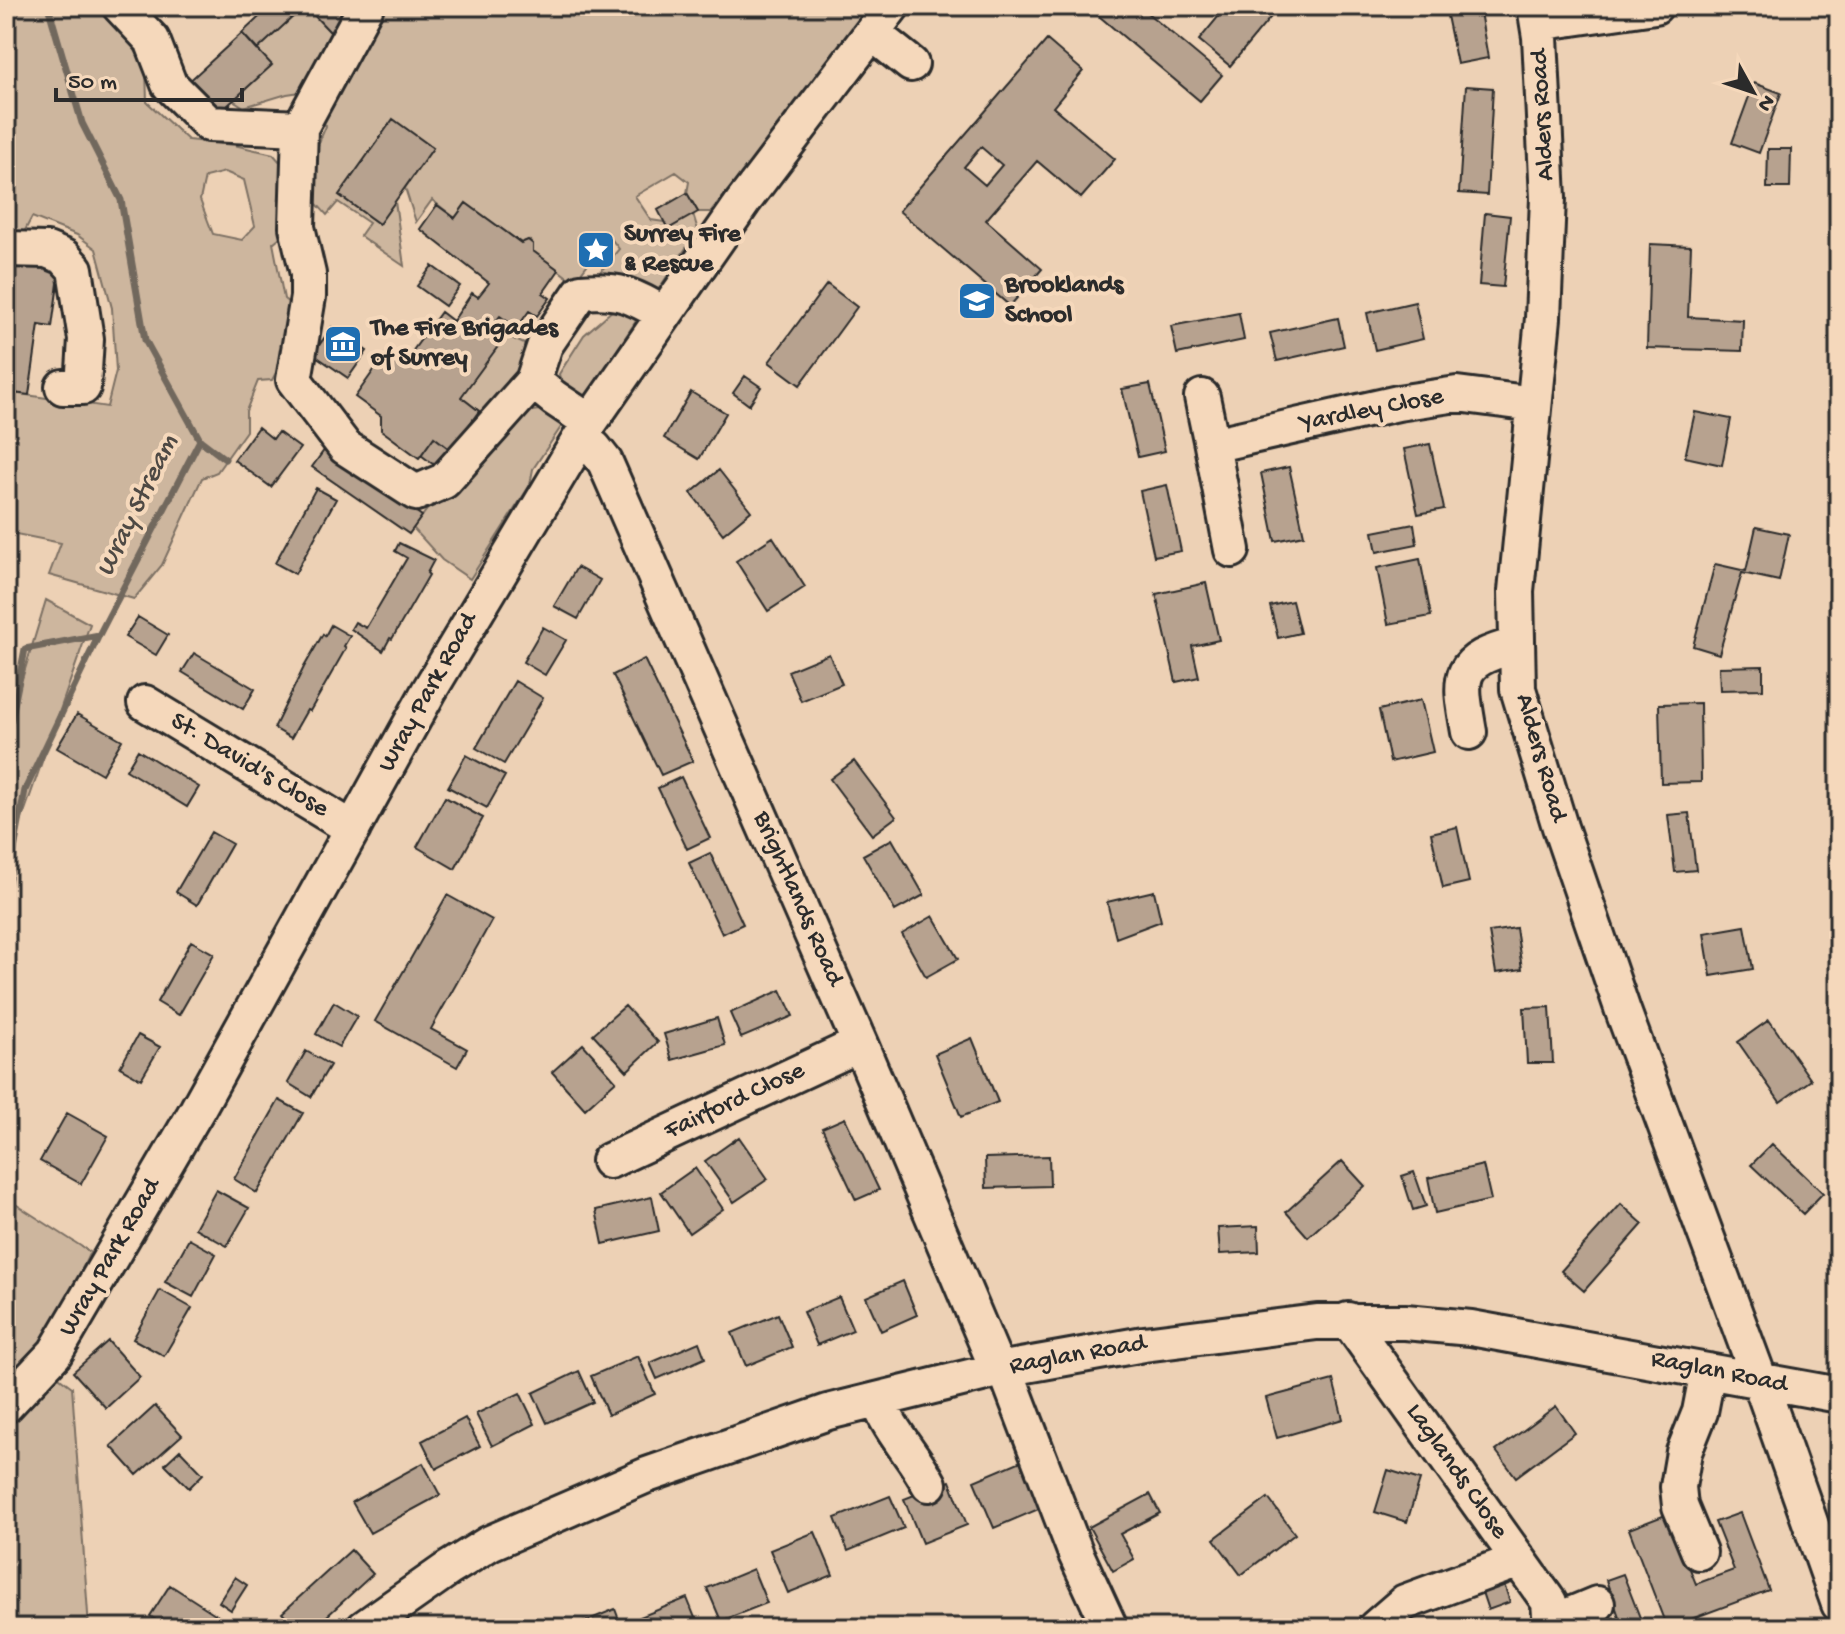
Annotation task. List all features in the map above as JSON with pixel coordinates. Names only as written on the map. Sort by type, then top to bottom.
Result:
[{"type":"street","points":[[120,6],[152,40],[169,84],[209,124],[300,128]]},
{"type":"street","points":[[366,6],[300,128],[297,227],[308,285],[294,380],[345,447],[416,493],[444,481],[533,381],[545,345],[581,292],[608,290],[629,294],[664,314]]},
{"type":"street","name":"Wray Park Road","points":[[6,1405],[55,1353],[197,1110],[484,595],[585,430],[743,202],[892,6]]},
{"type":"street","points":[[1536,15],[1655,6]]},
{"type":"street","name":"Alders Road","points":[[1536,15],[1548,198],[1543,318],[1516,591],[1518,689],[1560,827],[1623,1011],[1839,1604]]},
{"type":"street","points":[[872,33],[911,64]]},
{"type":"street","points":[[6,249],[47,250],[64,257],[75,269],[86,339],[83,387],[63,387]]},
{"type":"street","name":"Brightlands Road","points":[[533,381],[585,430],[605,462],[1002,1370],[1076,1554],[1110,1628]]},
{"type":"street","name":"Yardley Close","points":[[1212,445],[1398,403],[1457,394],[1534,404]]},
{"type":"street","points":[[1202,397],[1232,550]]},
{"type":"street","points":[[1469,732],[1462,692],[1463,677],[1480,657],[1517,645]]},
{"type":"street","name":"St. David's Close","points":[[145,703],[353,829]]},
{"type":"street","name":"Fairford Close","points":[[609,1161],[860,1044]]},
{"type":"street","name":"Raglan Road","points":[[364,1628],[490,1543],[647,1475],[741,1441],[828,1412],[1002,1370],[1228,1332],[1348,1320],[1471,1328],[1839,1395]]},
{"type":"street","name":"Laglands Close","points":[[1348,1320],[1549,1602],[1544,1623]]},
{"type":"street","points":[[1699,1552],[1680,1506],[1678,1487],[1684,1452],[1700,1412],[1708,1371]]},
{"type":"street","points":[[878,1400],[887,1423],[916,1459],[929,1484]]},
{"type":"street","points":[[1375,1628],[1405,1602],[1527,1571]]},
{"type":"street","points":[[1544,1623],[1597,1604]]},
{"type":"shaded area","points":[[6,6],[93,6],[128,39],[146,68],[147,102],[188,140],[234,145],[273,154],[289,172],[285,233],[273,243],[284,299],[295,308],[289,349],[272,380],[258,381],[246,411],[246,431],[217,472],[202,478],[162,565],[134,599],[49,575],[61,543],[6,532],[6,392],[107,407],[116,371],[112,308],[96,249],[77,235],[32,217],[19,242],[6,241]],"holes":[[[225,172],[244,180],[255,226],[242,240],[213,234],[200,200],[205,177]]]},
{"type":"shaded area","points":[[286,6],[305,6],[331,33],[336,45],[307,91],[244,107],[233,100],[271,66],[257,50],[294,15]]},
{"type":"shaded area","points":[[381,6],[877,6],[711,212],[698,212],[687,193],[689,182],[676,172],[635,196],[651,220],[664,222],[693,214],[698,230],[654,296],[611,285],[600,272],[619,249],[609,236],[574,282],[533,251],[529,240],[521,243],[466,203],[455,218],[432,200],[416,222],[405,188],[433,148],[394,120],[339,195],[378,223],[395,201],[404,266],[360,236],[369,223],[338,202],[327,215],[314,200],[310,182],[312,162],[326,126],[321,120]]},
{"type":"shaded area","points":[[614,309],[633,312],[636,321],[591,390],[578,402],[562,389],[559,374],[584,335]]},
{"type":"shaded area","points":[[499,332],[524,344],[529,364],[481,430],[468,426],[479,411],[461,397],[491,340]]},
{"type":"shaded area","points":[[539,410],[557,417],[563,424],[533,469],[530,485],[470,579],[442,560],[413,528],[442,490],[519,413]]},
{"type":"shaded area","points":[[46,600],[90,624],[6,865],[6,732]]},
{"type":"shaded area","points":[[6,1198],[90,1252],[56,1325],[52,1372],[72,1387],[89,1628],[6,1628]]},
{"type":"building","points":[[271,6],[286,6],[295,15],[257,50],[242,33]]},
{"type":"building","points":[[317,6],[339,6],[348,16],[331,33],[311,12]]},
{"type":"building","points":[[1087,6],[1139,6],[1222,75],[1200,101]]},
{"type":"building","points":[[1227,6],[1280,6],[1230,66],[1199,40]]},
{"type":"building","points":[[1445,6],[1479,6],[1488,58],[1457,64]]},
{"type":"building","points":[[242,33],[272,65],[215,117],[185,85]]},
{"type":"building","points":[[1047,40],[1083,71],[1053,107],[1115,159],[1081,198],[1037,161],[986,220],[1042,269],[1010,306],[899,211]],"holes":[[[981,147],[1002,165],[985,185],[964,167]]]},
{"type":"building","points":[[1754,83],[1781,93],[1759,153],[1732,143]]},
{"type":"building","points":[[1466,86],[1493,88],[1487,195],[1459,193]]},
{"type":"building","points":[[393,119],[433,148],[379,224],[339,195]]},
{"type":"building","points":[[1768,149],[1791,149],[1790,188],[1767,188]]},
{"type":"building","points":[[687,193],[698,212],[668,229],[658,210]]},
{"type":"building","points":[[466,203],[521,243],[528,240],[533,244],[533,251],[559,270],[543,293],[550,298],[537,316],[529,311],[517,328],[500,316],[485,335],[499,345],[461,397],[479,411],[451,450],[434,437],[419,458],[381,430],[381,416],[355,397],[389,349],[406,360],[441,312],[453,321],[472,293],[478,297],[489,283],[420,229],[437,205],[455,218]]},
{"type":"building","points":[[1485,213],[1510,216],[1503,287],[1479,285]]},
{"type":"building","points":[[1650,244],[1691,246],[1688,317],[1743,320],[1742,351],[1647,348]]},
{"type":"building","points":[[6,261],[60,269],[52,327],[39,325],[29,395],[6,392]]},
{"type":"building","points":[[432,266],[460,286],[445,306],[417,286]]},
{"type":"building","points":[[827,284],[857,307],[800,385],[769,362]]},
{"type":"building","points":[[1415,302],[1423,339],[1375,350],[1367,313]]},
{"type":"building","points":[[1239,313],[1244,340],[1177,354],[1171,326]]},
{"type":"building","points":[[1338,318],[1344,346],[1277,361],[1270,333]]},
{"type":"building","points":[[332,327],[367,351],[348,378],[313,354]]},
{"type":"building","points":[[745,376],[761,387],[749,405],[733,393]]},
{"type":"building","points":[[1150,384],[1165,451],[1138,457],[1122,389]]},
{"type":"building","points":[[691,392],[726,413],[699,459],[664,438]]},
{"type":"building","points":[[1695,412],[1731,419],[1722,465],[1685,457]]},
{"type":"building","points":[[258,427],[273,439],[278,432],[300,448],[271,487],[234,460]]},
{"type":"building","points":[[434,437],[451,450],[438,468],[421,455]]},
{"type":"building","points":[[1430,444],[1444,509],[1418,514],[1404,449]]},
{"type":"building","points":[[325,449],[422,516],[409,534],[312,467]]},
{"type":"building","points":[[1289,467],[1304,535],[1275,541],[1261,473]]},
{"type":"building","points":[[719,470],[751,511],[723,534],[691,493]]},
{"type":"building","points":[[1167,485],[1181,551],[1154,556],[1140,491]]},
{"type":"building","points":[[316,488],[336,499],[295,574],[275,563]]},
{"type":"building","points":[[1414,524],[1417,544],[1377,552],[1373,532]]},
{"type":"building","points":[[1756,527],[1789,534],[1779,581],[1742,573],[1719,654],[1693,646],[1715,564],[1746,571]]},
{"type":"building","points":[[773,537],[805,587],[768,611],[736,561]]},
{"type":"building","points":[[399,543],[434,560],[427,573],[429,575],[383,651],[351,629],[355,622],[366,628],[407,558],[395,551]]},
{"type":"building","points":[[1420,559],[1431,616],[1388,624],[1377,568]]},
{"type":"building","points":[[577,567],[600,580],[578,619],[554,606]]},
{"type":"building","points":[[1206,583],[1219,640],[1192,646],[1199,677],[1176,682],[1156,594]]},
{"type":"building","points":[[1292,601],[1300,633],[1278,638],[1270,606]]},
{"type":"building","points":[[138,617],[168,635],[156,655],[125,637]]},
{"type":"building","points":[[331,625],[350,636],[344,646],[346,648],[291,738],[274,728],[304,667]]},
{"type":"building","points":[[543,627],[566,640],[545,675],[523,662]]},
{"type":"building","points":[[194,653],[255,689],[243,709],[182,672]]},
{"type":"building","points":[[829,654],[842,684],[801,701],[788,671]]},
{"type":"building","points":[[644,659],[693,761],[661,775],[613,675]]},
{"type":"building","points":[[1763,666],[1763,689],[1720,690],[1719,667]]},
{"type":"building","points":[[515,681],[543,698],[504,764],[476,748]]},
{"type":"building","points":[[1421,700],[1433,752],[1390,762],[1379,710]]},
{"type":"building","points":[[1700,703],[1701,782],[1661,783],[1659,704]]},
{"type":"building","points":[[77,714],[122,740],[102,774],[57,748]]},
{"type":"building","points":[[138,750],[199,787],[187,807],[126,770]]},
{"type":"building","points":[[466,755],[505,776],[487,808],[448,787]]},
{"type":"building","points":[[854,761],[896,817],[872,835],[830,779]]},
{"type":"building","points":[[681,777],[710,838],[687,849],[658,788]]},
{"type":"building","points":[[445,797],[483,818],[455,869],[417,847]]},
{"type":"building","points":[[1689,813],[1696,870],[1675,872],[1668,815]]},
{"type":"building","points":[[1457,827],[1469,882],[1443,888],[1431,833]]},
{"type":"building","points":[[211,832],[232,844],[197,905],[176,892]]},
{"type":"building","points":[[892,839],[924,895],[895,911],[863,855]]},
{"type":"building","points":[[710,853],[743,924],[722,934],[689,863]]},
{"type":"building","points":[[1154,891],[1161,921],[1116,938],[1107,902]]},
{"type":"building","points":[[447,895],[492,920],[431,1029],[467,1049],[457,1067],[375,1021]]},
{"type":"building","points":[[933,916],[958,959],[926,977],[902,934]]},
{"type":"building","points":[[1745,926],[1753,969],[1711,976],[1704,933]]},
{"type":"building","points":[[1516,928],[1522,969],[1496,973],[1489,932]]},
{"type":"building","points":[[191,941],[214,954],[179,1015],[157,1002]]},
{"type":"building","points":[[781,990],[793,1016],[741,1038],[730,1013]]},
{"type":"building","points":[[334,1002],[357,1016],[339,1047],[316,1034]]},
{"type":"building","points":[[625,1006],[658,1042],[627,1071],[593,1034]]},
{"type":"building","points":[[1550,1007],[1553,1063],[1527,1063],[1524,1008]]},
{"type":"building","points":[[717,1018],[725,1045],[672,1060],[664,1034]]},
{"type":"building","points":[[1769,1020],[1811,1080],[1780,1102],[1738,1042]]},
{"type":"building","points":[[138,1035],[160,1047],[141,1079],[120,1067]]},
{"type":"building","points":[[972,1038],[998,1102],[961,1117],[935,1054]]},
{"type":"building","points":[[583,1044],[616,1081],[585,1109],[552,1072]]},
{"type":"building","points":[[306,1051],[330,1065],[311,1097],[288,1083]]},
{"type":"building","points":[[279,1100],[303,1113],[257,1193],[234,1179]]},
{"type":"building","points":[[67,1113],[108,1136],[81,1184],[40,1161]]},
{"type":"building","points":[[845,1118],[879,1190],[856,1200],[822,1128]]},
{"type":"building","points":[[739,1137],[768,1179],[734,1202],[705,1161]]},
{"type":"building","points":[[1772,1144],[1823,1193],[1803,1214],[1751,1165]]},
{"type":"building","points":[[1049,1156],[1050,1186],[986,1188],[985,1158]]},
{"type":"building","points":[[1342,1161],[1365,1186],[1308,1237],[1286,1212]]},
{"type":"building","points":[[1483,1165],[1491,1200],[1435,1213],[1428,1178]]},
{"type":"building","points":[[695,1168],[723,1209],[689,1233],[661,1192]]},
{"type":"building","points":[[1414,1172],[1426,1206],[1413,1210],[1402,1176]]},
{"type":"building","points":[[216,1190],[249,1208],[227,1246],[195,1228]]},
{"type":"building","points":[[652,1197],[659,1231],[603,1244],[596,1210]]},
{"type":"building","points":[[1621,1204],[1643,1224],[1584,1291],[1561,1271]]},
{"type":"building","points":[[1258,1226],[1259,1252],[1220,1254],[1218,1228]]},
{"type":"building","points":[[189,1239],[216,1254],[193,1297],[165,1282]]},
{"type":"building","points":[[903,1281],[917,1315],[881,1331],[866,1297]]},
{"type":"building","points":[[160,1290],[192,1308],[164,1356],[133,1339]]},
{"type":"building","points":[[839,1297],[853,1330],[817,1345],[803,1312]]},
{"type":"building","points":[[778,1314],[792,1347],[746,1366],[732,1333]]},
{"type":"building","points":[[108,1341],[140,1377],[106,1408],[73,1372]]},
{"type":"building","points":[[699,1342],[705,1358],[657,1379],[650,1363]]},
{"type":"building","points":[[638,1356],[655,1394],[608,1415],[591,1376]]},
{"type":"building","points":[[579,1371],[593,1402],[547,1423],[533,1393]]},
{"type":"building","points":[[1333,1380],[1343,1419],[1277,1438],[1266,1398]]},
{"type":"building","points":[[520,1393],[535,1424],[492,1446],[476,1414]]},
{"type":"building","points":[[155,1406],[182,1435],[137,1475],[111,1446]]},
{"type":"building","points":[[1556,1406],[1575,1433],[1516,1477],[1496,1451]]},
{"type":"building","points":[[465,1418],[480,1446],[436,1469],[422,1441]]},
{"type":"building","points":[[180,1450],[203,1474],[189,1488],[165,1464]]},
{"type":"building","points":[[1021,1461],[1041,1508],[994,1528],[974,1481]]},
{"type":"building","points":[[423,1463],[440,1495],[370,1533],[352,1502]]},
{"type":"building","points":[[1388,1470],[1420,1480],[1407,1522],[1375,1512]]},
{"type":"building","points":[[950,1481],[967,1525],[922,1543],[904,1499]]},
{"type":"building","points":[[1150,1494],[1160,1513],[1120,1534],[1134,1559],[1113,1571],[1089,1527]]},
{"type":"building","points":[[890,1496],[904,1528],[848,1551],[835,1518]]},
{"type":"building","points":[[1268,1498],[1295,1534],[1241,1575],[1214,1539]]},
{"type":"building","points":[[1740,1513],[1769,1590],[1667,1628],[1629,1529],[1668,1514],[1696,1584],[1734,1570],[1715,1522]]},
{"type":"building","points":[[815,1532],[833,1575],[788,1593],[770,1550]]},
{"type":"building","points":[[351,1550],[373,1574],[314,1628],[296,1628],[282,1613]]},
{"type":"building","points":[[753,1569],[767,1603],[721,1621],[707,1588]]},
{"type":"building","points":[[1623,1574],[1644,1628],[1623,1628],[1606,1580]]},
{"type":"building","points":[[235,1577],[247,1585],[231,1610],[219,1602]]},
{"type":"building","points":[[1504,1584],[1510,1602],[1488,1610],[1482,1592]]},
{"type":"building","points":[[170,1585],[223,1619],[218,1628],[168,1628],[150,1616]]},
{"type":"building","points":[[687,1598],[699,1628],[645,1628],[640,1617]]},
{"type":"building","points":[[615,1609],[622,1628],[569,1628]]},
{"type":"waterway","name":"Wray Stream","points":[[48,6],[82,123],[121,200],[145,340],[200,440],[225,459]]},
{"type":"waterway","points":[[6,893],[25,790],[99,635],[200,440]]},
{"type":"waterway","name":"Wray Stream","points":[[6,746],[25,649],[99,635]]},
{"type":"waterway","points":[[6,1116],[8,1148]]},
{"type":"place","name":"Surrey Fire & Rescue","points":[[596,250]]},
{"type":"place","name":"Brooklands School","points":[[977,301]]},
{"type":"place","name":"The Fire Brigades of Surrey","points":[[343,344]]}]
